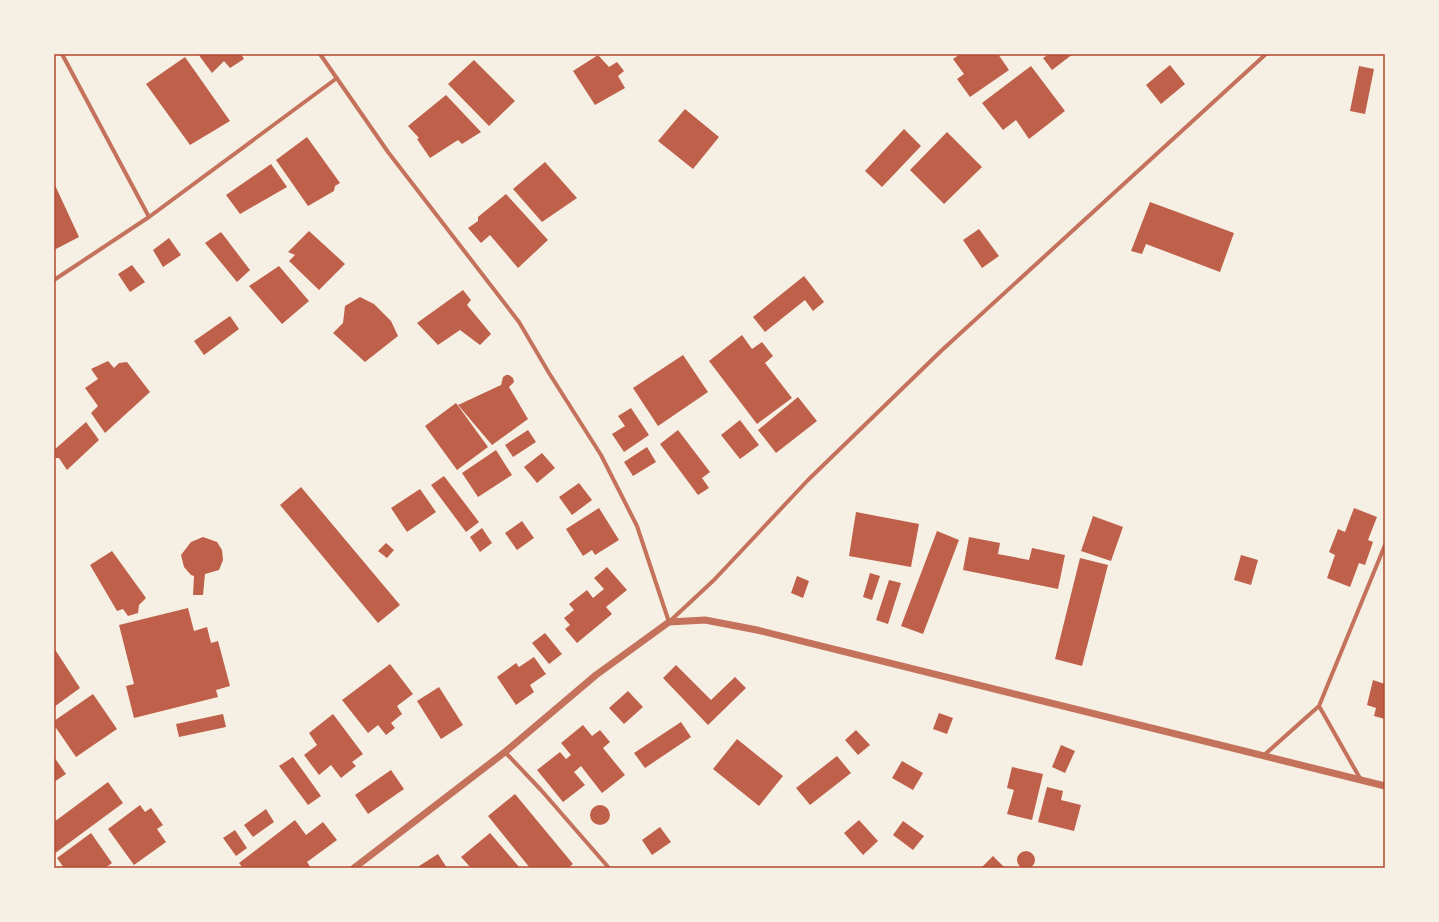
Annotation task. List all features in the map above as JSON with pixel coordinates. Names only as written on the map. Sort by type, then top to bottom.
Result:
[{"type":"street","points":[[62,54],[149,217]]},
{"type":"street","points":[[320,54],[388,152],[519,322],[549,373],[601,455],[638,526],[669,622]]},
{"type":"street","points":[[354,868],[505,752],[596,675],[669,622],[714,580],[808,480],[942,351],[1266,54]]},
{"type":"street","points":[[54,280],[149,217],[337,78]]},
{"type":"street","points":[[1263,756],[1320,706],[1385,545]]},
{"type":"street","points":[[669,622],[705,620],[757,630],[1385,786]]},
{"type":"street","points":[[1320,706],[1361,781]]},
{"type":"street","points":[[505,752],[546,795],[609,868]]},
{"type":"building","points":[[198,54],[241,54],[244,59],[230,68],[224,61],[212,73]]},
{"type":"building","points":[[960,54],[998,54],[1009,70],[970,97],[957,79],[964,74],[953,59]]},
{"type":"building","points":[[1049,54],[1073,54],[1052,70],[1043,58]]},
{"type":"building","points":[[598,55],[609,67],[617,62],[624,71],[618,76],[625,88],[595,105],[573,71]]},
{"type":"building","points":[[185,57],[230,121],[190,145],[146,84]]},
{"type":"building","points":[[474,60],[515,101],[489,126],[448,84]]},
{"type":"building","points":[[1170,65],[1185,84],[1161,104],[1146,85]]},
{"type":"building","points":[[1031,66],[1065,111],[1029,139],[1016,120],[1003,130],[982,103]]},
{"type":"building","points":[[1359,66],[1374,69],[1365,114],[1350,111]]},
{"type":"building","points":[[446,95],[481,132],[462,144],[458,140],[430,158],[417,139],[419,138],[408,126]]},
{"type":"building","points":[[685,109],[719,137],[693,169],[658,141]]},
{"type":"building","points":[[904,129],[921,146],[882,187],[865,171]]},
{"type":"building","points":[[947,132],[982,167],[944,204],[910,170]]},
{"type":"building","points":[[307,137],[340,183],[335,186],[334,191],[308,206],[276,160]]},
{"type":"building","points":[[545,162],[577,198],[542,222],[513,189]]},
{"type":"building","points":[[271,164],[287,187],[240,214],[226,195]]},
{"type":"building","points":[[54,183],[79,237],[54,250]]},
{"type":"building","points":[[506,194],[548,240],[518,268],[490,235],[481,243],[468,228],[478,221],[478,217]]},
{"type":"building","points":[[1150,202],[1234,233],[1220,272],[1146,244],[1142,254],[1131,251]]},
{"type":"building","points":[[979,229],[999,256],[982,268],[963,240]]},
{"type":"building","points":[[309,231],[345,264],[319,290],[289,261],[295,255],[288,252]]},
{"type":"building","points":[[221,232],[250,270],[237,282],[205,243]]},
{"type":"building","points":[[169,238],[181,255],[163,267],[153,250]]},
{"type":"building","points":[[132,265],[145,282],[130,292],[118,274]]},
{"type":"building","points":[[279,266],[309,301],[282,324],[249,286]]},
{"type":"building","points":[[804,276],[824,302],[813,311],[805,300],[765,332],[753,317]]},
{"type":"building","points":[[463,290],[471,300],[467,305],[491,334],[480,345],[460,330],[438,345],[417,323]]},
{"type":"building","points":[[360,297],[374,304],[391,321],[398,336],[365,362],[333,333],[343,323],[345,306]]},
{"type":"building","points":[[230,316],[239,329],[204,355],[194,341]]},
{"type":"building","points":[[742,335],[752,349],[762,342],[773,356],[765,363],[792,398],[757,424],[709,361]]},
{"type":"building","points":[[683,355],[708,392],[658,426],[633,388]]},
{"type":"building","points":[[108,361],[114,368],[119,363],[127,362],[150,392],[105,433],[91,413],[98,406],[85,388],[98,379],[91,369]]},
{"type":"building","points":[[506,375],[513,378],[514,382],[509,387],[528,419],[492,445],[458,405],[501,385],[503,377]]},
{"type":"building","points":[[798,397],[817,421],[776,453],[758,430]]},
{"type":"building","points":[[456,403],[488,447],[457,470],[425,426]]},
{"type":"building","points":[[631,408],[649,435],[624,452],[612,434],[625,426],[618,416]]},
{"type":"building","points":[[740,420],[759,445],[740,459],[721,435]]},
{"type":"building","points":[[86,422],[99,440],[67,470],[59,458],[56,458],[54,455],[54,450]]},
{"type":"building","points":[[528,430],[536,442],[513,457],[505,445]]},
{"type":"building","points":[[678,430],[710,472],[702,478],[709,488],[698,495],[660,444]]},
{"type":"building","points":[[647,447],[656,462],[633,476],[624,462]]},
{"type":"building","points":[[496,450],[512,475],[478,497],[462,473]]},
{"type":"building","points":[[542,453],[555,468],[537,483],[524,467]]},
{"type":"building","points":[[444,476],[479,522],[466,532],[431,485]]},
{"type":"building","points":[[579,483],[592,500],[572,515],[559,497]]},
{"type":"building","points":[[301,487],[400,605],[378,623],[280,505]]},
{"type":"building","points":[[420,489],[436,512],[407,532],[391,508]]},
{"type":"building","points":[[599,508],[619,540],[595,555],[592,550],[583,556],[566,529]]},
{"type":"building","points":[[1354,508],[1377,517],[1368,540],[1373,542],[1365,565],[1359,563],[1350,587],[1327,578],[1335,555],[1329,552],[1338,529],[1345,532]]},
{"type":"building","points":[[856,512],[919,524],[911,567],[849,556]]},
{"type":"building","points":[[1093,516],[1123,527],[1111,561],[1081,551]]},
{"type":"building","points":[[522,521],[534,538],[517,550],[505,533]]},
{"type":"building","points":[[482,528],[492,543],[480,552],[470,537]]},
{"type":"building","points":[[937,531],[959,540],[923,634],[901,626]]},
{"type":"building","points":[[203,537],[217,542],[222,550],[223,560],[219,570],[205,574],[203,595],[193,595],[194,576],[191,575],[184,567],[181,555],[191,542]]},
{"type":"building","points":[[969,537],[1000,543],[998,554],[1029,560],[1032,548],[1065,555],[1058,589],[963,570]]},
{"type":"building","points":[[386,543],[394,550],[387,558],[378,551]]},
{"type":"building","points":[[112,551],[146,598],[139,605],[138,613],[128,616],[123,609],[117,611],[90,565]]},
{"type":"building","points":[[1241,555],[1258,560],[1251,585],[1234,580]]},
{"type":"building","points":[[1080,558],[1108,565],[1082,666],[1055,659]]},
{"type":"building","points":[[607,567],[627,590],[606,607],[612,614],[577,643],[565,629],[570,625],[564,618],[574,610],[569,604],[587,590],[593,598],[604,589],[594,578]]},
{"type":"building","points":[[870,573],[880,576],[872,600],[863,597]]},
{"type":"building","points":[[797,576],[809,581],[803,598],[791,593]]},
{"type":"building","points":[[889,580],[901,583],[888,624],[876,620]]},
{"type":"building","points":[[188,608],[194,631],[207,627],[211,643],[218,641],[230,686],[216,690],[218,697],[134,718],[126,686],[134,684],[119,625]]},
{"type":"building","points":[[545,633],[562,654],[549,664],[532,643]]},
{"type":"building","points":[[54,648],[80,688],[54,707]]},
{"type":"building","points":[[534,657],[546,674],[530,685],[534,692],[516,705],[497,677],[516,663],[519,667]]},
{"type":"building","points":[[390,664],[413,694],[397,706],[402,714],[391,723],[395,728],[386,735],[378,725],[368,733],[342,700]]},
{"type":"building","points":[[676,665],[711,700],[735,677],[746,688],[708,725],[663,678]]},
{"type":"building","points":[[1373,680],[1385,684],[1385,719],[1374,716],[1376,708],[1367,705]]},
{"type":"building","points":[[439,687],[463,725],[441,739],[417,701]]},
{"type":"building","points":[[628,691],[643,707],[624,724],[609,708]]},
{"type":"building","points":[[93,694],[117,729],[76,757],[54,725],[54,721]]},
{"type":"building","points":[[939,713],[953,718],[947,734],[933,729]]},
{"type":"building","points":[[223,714],[226,727],[179,737],[176,724]]},
{"type":"building","points":[[333,714],[363,754],[352,762],[356,766],[341,778],[331,765],[319,775],[304,755],[317,745],[309,733]]},
{"type":"building","points":[[681,722],[691,737],[645,768],[634,753]]},
{"type":"building","points":[[583,725],[592,736],[600,730],[610,742],[603,748],[625,775],[602,793],[581,766],[574,772],[585,785],[563,802],[537,770],[560,752],[566,759],[571,755],[561,743]]},
{"type":"building","points":[[856,730],[870,745],[858,755],[845,740]]},
{"type":"building","points":[[737,739],[783,776],[759,806],[713,769]]},
{"type":"building","points":[[1061,745],[1075,751],[1065,773],[1052,767]]},
{"type":"building","points":[[837,756],[851,773],[810,805],[796,788]]},
{"type":"building","points":[[54,757],[66,774],[54,782]]},
{"type":"building","points":[[293,757],[321,796],[308,805],[279,766]]},
{"type":"building","points":[[902,761],[923,773],[913,790],[892,778]]},
{"type":"building","points":[[1012,767],[1043,774],[1032,820],[1007,814],[1014,790],[1007,788]]},
{"type":"building","points":[[391,770],[404,789],[368,814],[355,795]]},
{"type":"building","points":[[108,782],[123,803],[54,854],[54,822]]},
{"type":"building","points":[[1047,787],[1063,791],[1061,800],[1081,805],[1074,831],[1038,822]]},
{"type":"building","points":[[515,794],[573,864],[568,868],[530,868],[488,816]]},
{"type":"building","points":[[140,805],[145,812],[151,808],[163,825],[157,829],[166,842],[134,865],[108,829]]},
{"type":"building","points":[[600,805],[607,808],[610,815],[607,822],[600,825],[593,822],[590,815],[593,808]]},
{"type":"building","points":[[266,809],[274,822],[253,837],[244,825]]},
{"type":"building","points":[[295,820],[306,835],[323,822],[337,840],[307,862],[311,868],[243,868],[239,863]]},
{"type":"building","points":[[859,820],[878,841],[863,855],[844,833]]},
{"type":"building","points":[[903,821],[924,836],[913,850],[893,835]]},
{"type":"building","points":[[660,827],[671,842],[652,855],[642,840]]},
{"type":"building","points":[[235,830],[247,848],[236,856],[223,838]]},
{"type":"building","points":[[91,833],[112,863],[105,868],[64,868],[57,858]]},
{"type":"building","points":[[490,833],[520,868],[471,868],[461,857]]},
{"type":"building","points":[[1026,851],[1030,852],[1034,856],[1034,864],[1030,868],[1026,869],[1022,868],[1018,864],[1017,860],[1018,856],[1022,852]]},
{"type":"building","points":[[438,854],[447,868],[416,868]]},
{"type":"building","points":[[993,856],[1005,868],[981,868]]}]
